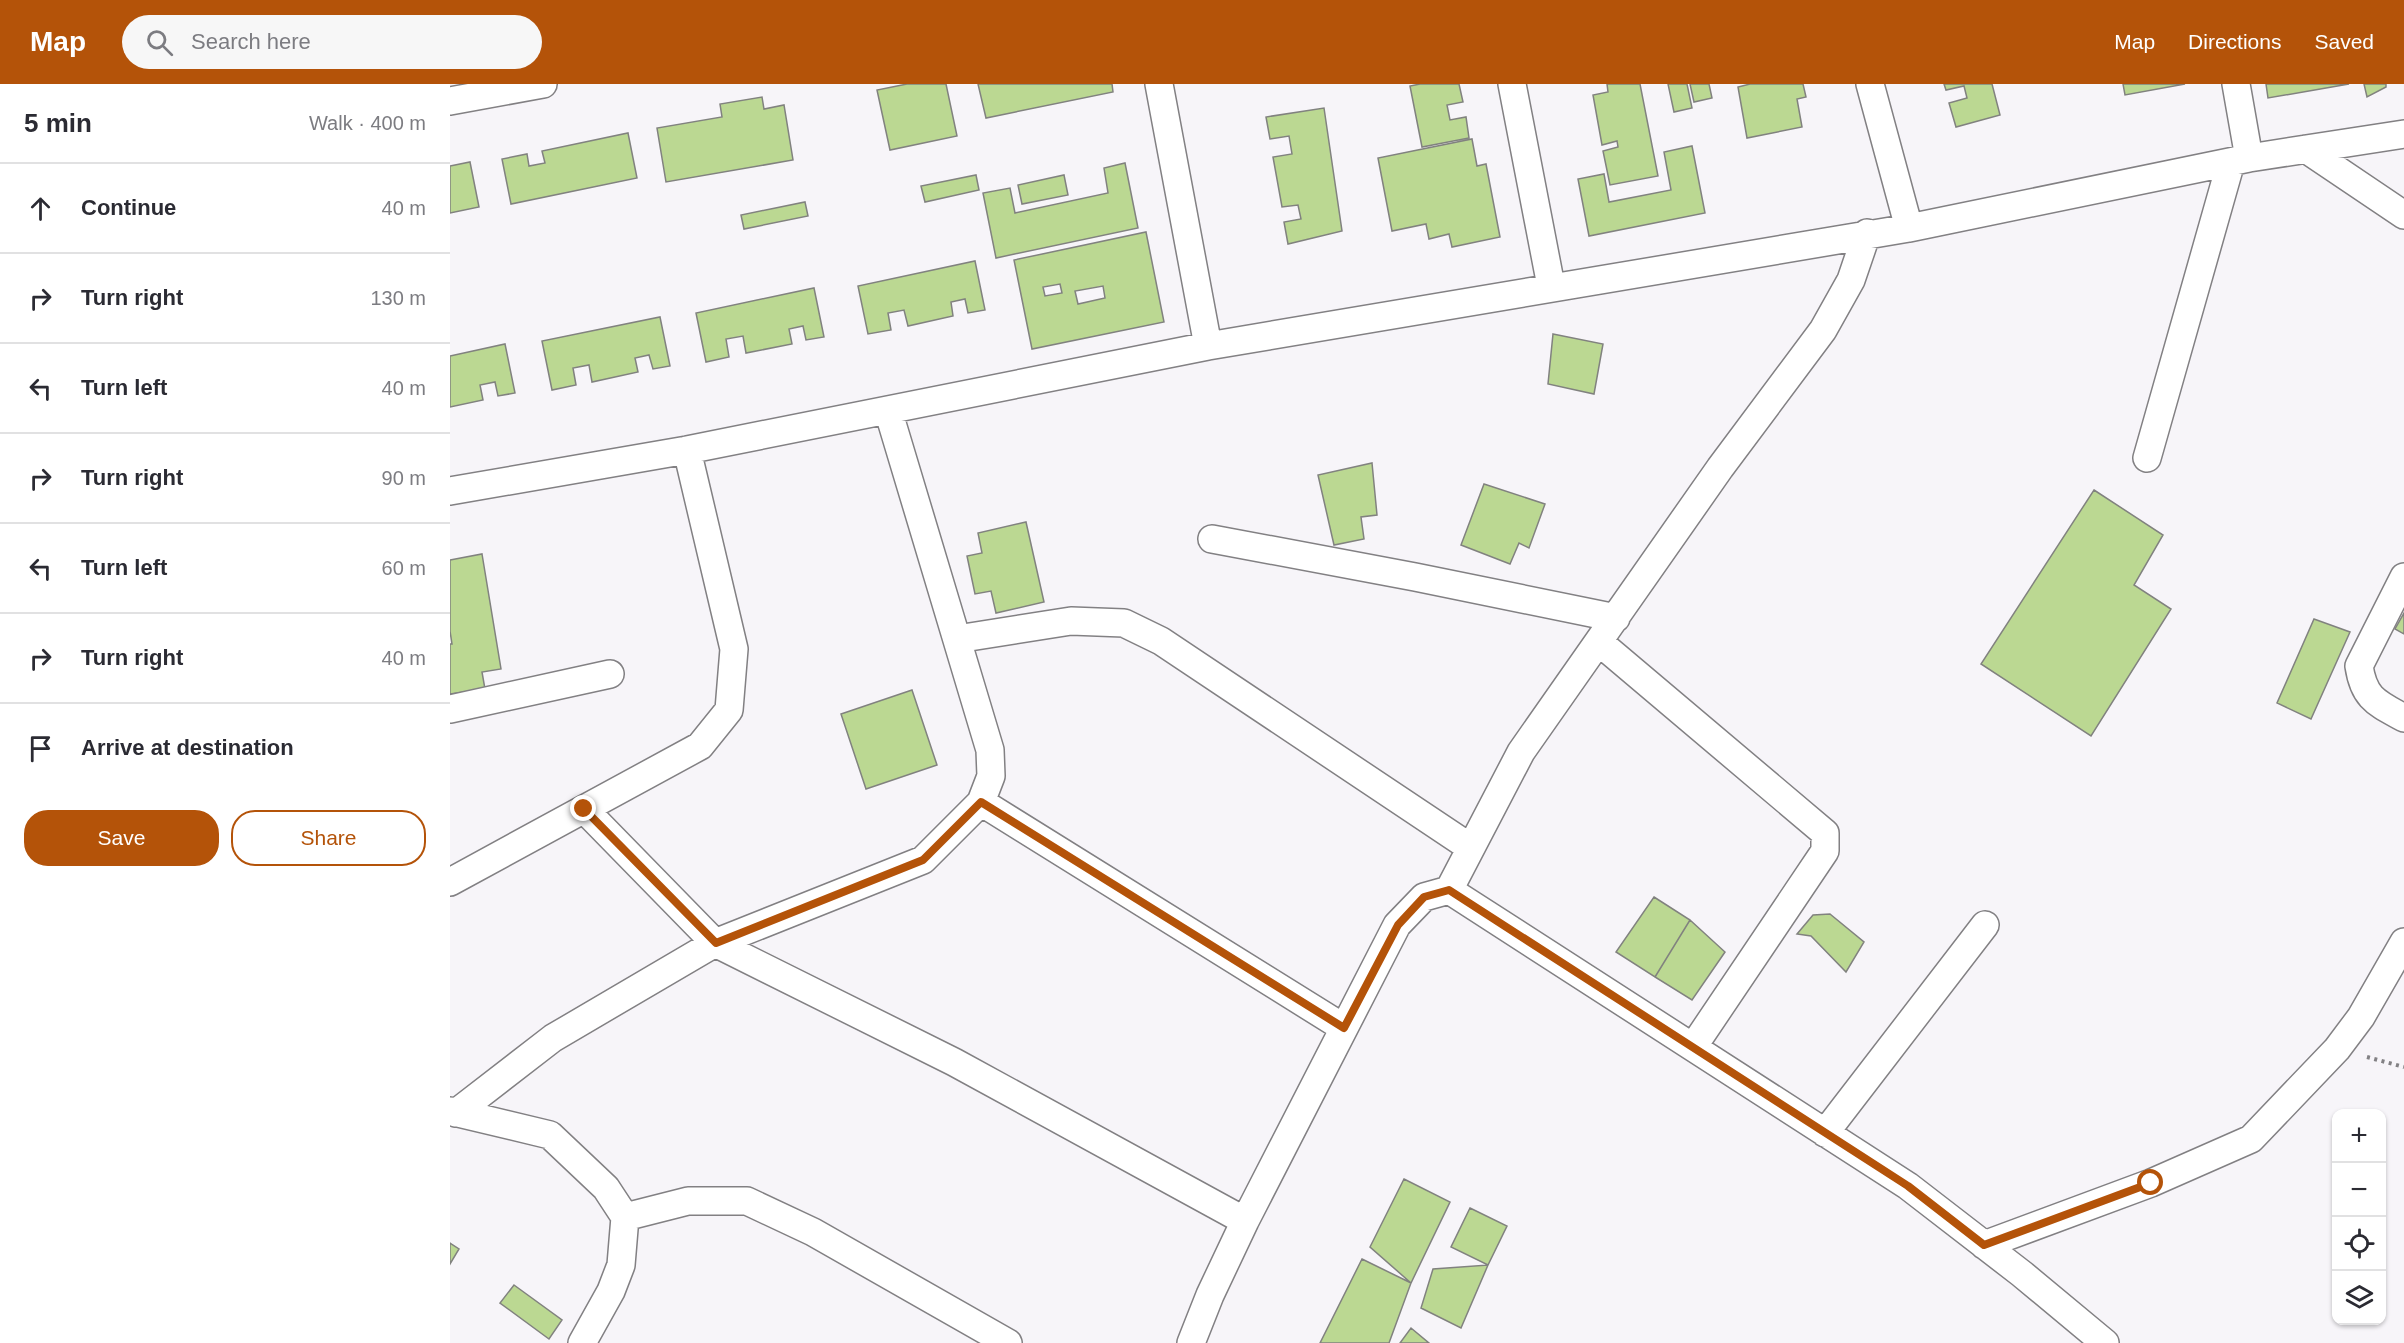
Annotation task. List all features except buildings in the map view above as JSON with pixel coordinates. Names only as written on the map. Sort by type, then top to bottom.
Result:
[{"type":"street","points":[[450,101],[543,84]]},
{"type":"street","points":[[1159,84],[1208,345]]},
{"type":"street","points":[[1512,84],[1551,286]]},
{"type":"street","points":[[1870,84],[1909,228]]},
{"type":"street","points":[[2147,458],[2240,160],[2236,84]]},
{"type":"street","points":[[450,491],[687,450],[1208,345],[1868,233],[1909,228],[2240,160],[2404,134]]},
{"type":"street","points":[[2306,149],[2404,215]]},
{"type":"street","points":[[1191,1343],[1210,1294],[1245,1221],[1398,925],[1424,897],[1449,890],[1521,752],[1720,468],[1822,330],[1851,280],[1868,233]]},
{"type":"street","points":[[453,1112],[553,1038],[716,943],[923,860],[981,802],[991,776],[990,750],[888,410]]},
{"type":"street","points":[[450,882],[700,746],[729,710],[734,648],[687,450]]},
{"type":"street","points":[[1212,539],[1616,618]]},
{"type":"street","points":[[2404,577],[2359,666],[2361,681],[2371,699],[2404,718]]},
{"type":"street","points":[[957,639],[1071,621],[1124,622],[1161,641],[1471,848]]},
{"type":"street","points":[[1599,642],[1825,833],[1825,851],[1693,1047]]},
{"type":"street","points":[[450,709],[610,674]]},
{"type":"street","points":[[981,802],[1344,1028]]},
{"type":"street","points":[[584,809],[716,943],[954,1062],[1245,1221]]},
{"type":"street","points":[[1449,890],[1908,1186],[2105,1343]]},
{"type":"street","points":[[1825,1133],[1984,925]]},
{"type":"street","points":[[1984,1245],[2151,1183],[2251,1139],[2337,1049],[2361,1017],[2404,942]]},
{"type":"street","points":[[453,1112],[550,1135],[606,1188],[625,1216],[621,1265],[611,1291],[582,1343]]},
{"type":"street","points":[[625,1216],[688,1201],[747,1201],[813,1232],[1008,1343]]},
{"type":"route","points":[[584,809],[716,943],[923,860],[981,802],[1344,1028],[1398,925],[1424,897],[1449,890],[1908,1186],[1984,1245],[2151,1183]]}]
